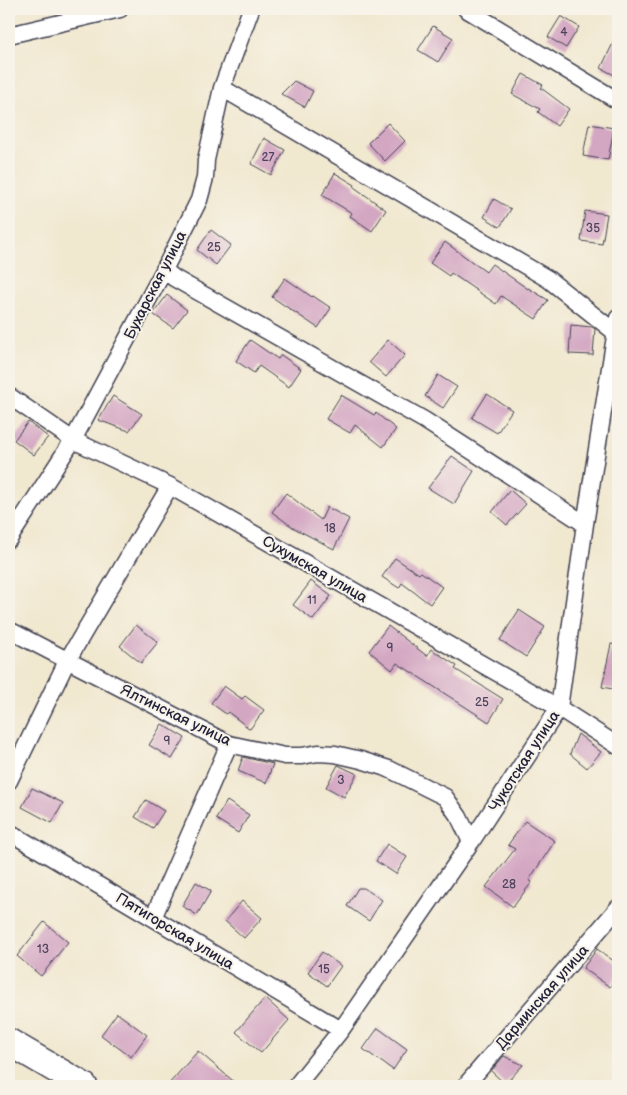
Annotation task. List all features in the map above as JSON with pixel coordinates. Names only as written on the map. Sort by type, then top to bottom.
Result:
[{"type":"main road","points":[[9,1042],[84,1086]]},
{"type":"street","points":[[9,35],[120,9]]},
{"type":"street","name":"Бухарская улица","points":[[9,540],[74,440],[199,200],[222,88],[251,9]]},
{"type":"street","points":[[466,9],[618,101]]},
{"type":"street","points":[[222,88],[548,279],[617,326]]},
{"type":"street","points":[[164,270],[174,278],[424,420],[585,524]]},
{"type":"street","name":"Чукотская улица","points":[[296,1086],[341,1030],[471,842],[559,708],[585,524],[617,326]]},
{"type":"street","name":"Сухумская улица","points":[[9,396],[74,440],[170,486],[559,708],[618,746]]},
{"type":"street","points":[[9,781],[67,661],[170,486]]},
{"type":"street","name":"Ялтинская улица","points":[[9,630],[229,744],[285,756],[302,756],[318,753],[335,754],[389,769],[445,797],[459,817],[471,842]]},
{"type":"street","points":[[153,918],[229,744]]},
{"type":"street","name":"Пятигорская улица","points":[[9,832],[341,1030]]},
{"type":"street","name":"Дарминская улица","points":[[465,1086],[618,908]]},
{"type":"building","points":[[561,16],[579,27],[566,48],[548,37]]},
{"type":"building","points":[[433,26],[453,38],[438,62],[418,50]]},
{"type":"building","points":[[618,33],[618,77],[601,68]]},
{"type":"building","points":[[523,74],[543,85],[541,88],[569,109],[557,126],[538,112],[540,109],[512,94]]},
{"type":"building","points":[[294,81],[313,91],[305,107],[281,94]]},
{"type":"building","points":[[388,123],[405,141],[385,161],[368,143]]},
{"type":"building","points":[[589,124],[614,128],[608,160],[583,156]]},
{"type":"building","points":[[264,138],[285,150],[271,175],[251,164]]},
{"type":"building","points":[[335,173],[355,185],[354,187],[386,210],[372,231],[350,216],[352,213],[322,195]]},
{"type":"building","points":[[494,199],[511,209],[500,227],[484,217]]},
{"type":"building","points":[[585,211],[607,214],[602,244],[581,241]]},
{"type":"building","points":[[211,230],[231,245],[216,265],[197,250]]},
{"type":"building","points":[[445,242],[486,272],[492,264],[528,289],[548,300],[536,319],[501,296],[496,304],[451,273],[449,276],[430,263]]},
{"type":"building","points":[[285,278],[331,308],[318,328],[272,297]]},
{"type":"building","points":[[167,295],[187,310],[173,328],[153,314]]},
{"type":"building","points":[[571,325],[595,329],[593,355],[569,354]]},
{"type":"building","points":[[250,340],[278,359],[281,355],[301,369],[289,387],[259,366],[254,373],[236,361]]},
{"type":"building","points":[[388,340],[405,355],[386,377],[369,362]]},
{"type":"building","points":[[438,375],[457,387],[443,408],[425,396]]},
{"type":"building","points":[[487,394],[512,410],[497,433],[472,418]]},
{"type":"building","points":[[341,395],[374,415],[376,413],[396,429],[383,447],[355,425],[350,433],[326,419]]},
{"type":"building","points":[[113,396],[142,414],[129,431],[98,420]]},
{"type":"building","points":[[28,422],[48,437],[34,455],[14,440]]},
{"type":"building","points":[[452,456],[474,471],[454,504],[428,488]]},
{"type":"building","points":[[510,490],[526,504],[507,525],[492,512]]},
{"type":"building","points":[[286,493],[321,520],[327,507],[349,519],[334,549],[294,528],[272,512]]},
{"type":"building","points":[[395,558],[419,574],[421,572],[442,587],[430,604],[402,583],[399,588],[382,577]]},
{"type":"building","points":[[311,581],[331,596],[313,620],[293,605]]},
{"type":"building","points":[[519,610],[545,627],[526,657],[500,640]]},
{"type":"building","points":[[136,625],[158,642],[141,663],[120,646]]},
{"type":"building","points":[[388,626],[427,656],[431,649],[457,666],[455,669],[503,699],[489,722],[397,663],[392,670],[369,651]]},
{"type":"building","points":[[611,644],[618,645],[618,690],[602,687]]},
{"type":"building","points":[[224,686],[242,699],[245,696],[264,710],[250,729],[228,712],[226,714],[211,703]]},
{"type":"building","points":[[162,724],[185,738],[172,759],[149,745]]},
{"type":"building","points":[[578,734],[601,752],[587,768],[570,754]]},
{"type":"building","points":[[243,757],[273,764],[266,783],[238,771]]},
{"type":"building","points":[[338,765],[357,774],[344,797],[326,787]]},
{"type":"building","points":[[32,788],[63,803],[52,823],[22,807]]},
{"type":"building","points":[[146,800],[164,811],[153,828],[135,817]]},
{"type":"building","points":[[227,801],[249,815],[238,833],[216,819]]},
{"type":"building","points":[[525,821],[555,841],[529,880],[532,882],[513,907],[486,887],[515,849],[508,845]]},
{"type":"building","points":[[387,844],[407,857],[396,874],[376,861]]},
{"type":"building","points":[[196,882],[211,891],[197,915],[182,906]]},
{"type":"building","points":[[358,888],[364,888],[382,900],[369,921],[347,906]]},
{"type":"building","points":[[242,901],[262,918],[244,938],[225,921]]},
{"type":"building","points":[[44,922],[68,942],[41,976],[17,956]]},
{"type":"building","points":[[597,949],[618,964],[618,975],[610,987],[583,968]]},
{"type":"building","points":[[322,952],[341,966],[327,986],[308,972]]},
{"type":"building","points":[[265,998],[289,1020],[261,1053],[236,1032]]},
{"type":"building","points":[[117,1013],[147,1035],[131,1057],[101,1035]]},
{"type":"building","points":[[378,1028],[407,1049],[393,1070],[363,1049]]},
{"type":"building","points":[[198,1051],[239,1086],[167,1086]]},
{"type":"building","points":[[504,1056],[523,1065],[505,1084],[491,1071]]}]
